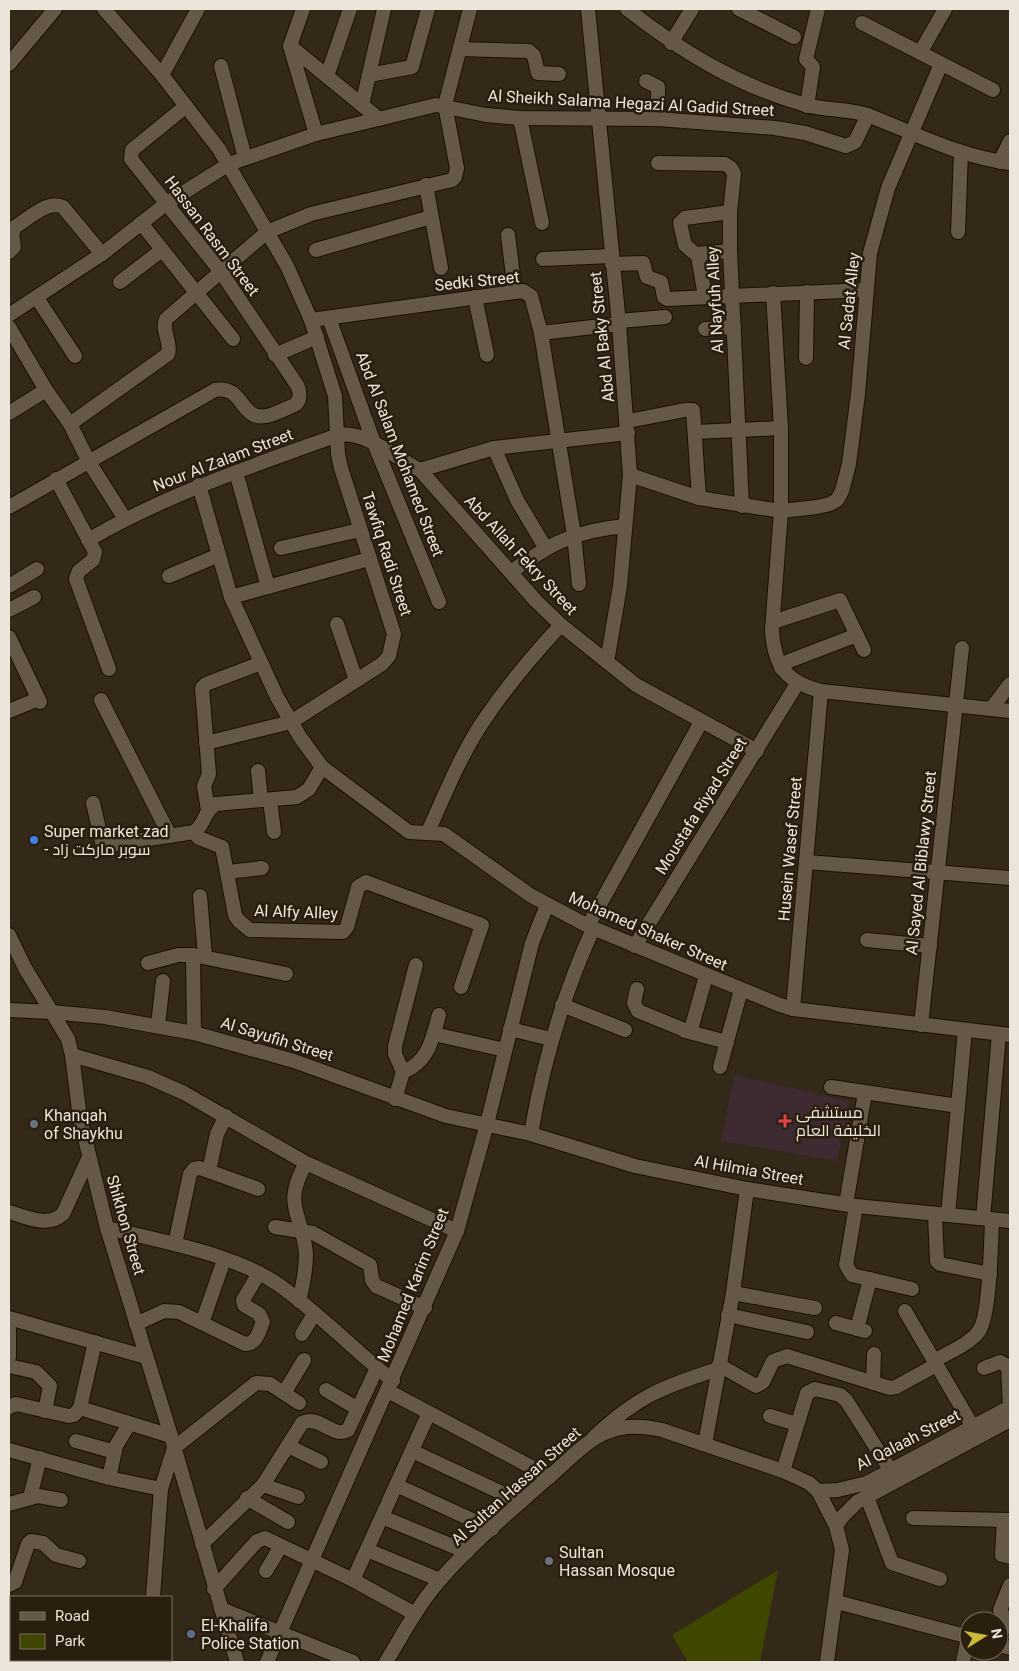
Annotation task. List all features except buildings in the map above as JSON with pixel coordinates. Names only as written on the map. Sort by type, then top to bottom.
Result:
[{"type":"street","points":[[9,64],[55,9]]},
{"type":"street","name":"Tawfiq Radi Street","points":[[104,9],[162,74],[229,164],[287,266],[311,320],[335,396],[338,454],[369,559],[394,634],[389,656],[382,664],[291,722],[206,743]]},
{"type":"street","points":[[162,74],[198,9]]},
{"type":"street","points":[[303,9],[290,46],[316,134]]},
{"type":"street","points":[[327,76],[350,9]]},
{"type":"street","points":[[362,105],[384,9]]},
{"type":"street","points":[[369,75],[412,67],[428,9]]},
{"type":"street","points":[[70,424],[168,354],[170,349],[164,324],[166,319],[267,232],[311,214],[452,180],[455,177],[457,168],[445,105],[470,9]]},
{"type":"street","name":"Abd Al Baky Street","points":[[588,9],[619,323],[630,475],[620,586],[607,662]]},
{"type":"street","points":[[627,9],[670,43],[744,83],[807,106],[868,115],[961,152],[1005,162],[1010,141]]},
{"type":"street","points":[[670,43],[692,9]]},
{"type":"street","points":[[739,9],[794,37]]},
{"type":"street","points":[[807,106],[813,66],[807,63],[806,60],[818,9]]},
{"type":"street","points":[[920,53],[945,9]]},
{"type":"street","points":[[862,23],[993,90]]},
{"type":"street","points":[[290,46],[379,119]]},
{"type":"street","points":[[461,49],[529,51],[534,56],[538,73],[559,74]]},
{"type":"street","name":"Al Sadat Alley","points":[[630,475],[699,498],[781,511],[830,504],[837,500],[842,491],[845,478],[858,394],[870,253],[888,188],[941,64]]},
{"type":"street","points":[[221,66],[245,158]]},
{"type":"street","points":[[646,81],[658,88],[658,119]]},
{"type":"street","name":"Al Sheikh Salama Hegazi Al Gadid Street","points":[[10,314],[102,254],[167,203],[229,164],[316,134],[379,119],[445,105],[486,115],[520,118],[658,119],[775,128],[805,132],[846,146],[855,142],[868,115]]},
{"type":"street","name":"Hassan Rasm Street","points":[[89,462],[215,390],[232,392],[250,413],[259,418],[269,416],[296,404],[299,390],[220,272],[131,159],[131,153],[186,106]]},
{"type":"street","points":[[520,118],[542,222]]},
{"type":"street","points":[[958,232],[961,152]]},
{"type":"street","name":"Al Nayfuh Alley","points":[[658,163],[729,165],[734,174],[730,212],[730,251],[742,506]]},
{"type":"street","points":[[426,186],[441,268]]},
{"type":"street","points":[[9,252],[14,247],[12,233],[15,227],[47,206],[60,205],[102,254]]},
{"type":"street","points":[[705,296],[696,254],[685,245],[681,221],[685,218],[730,212]]},
{"type":"street","points":[[316,250],[431,217]]},
{"type":"street","points":[[141,223],[233,339]]},
{"type":"street","points":[[508,235],[515,292]]},
{"type":"street","points":[[120,282],[162,250]]},
{"type":"street","points":[[696,254],[730,251]]},
{"type":"street","points":[[543,259],[612,260],[643,263],[647,277],[661,282],[666,299],[732,294],[866,290]]},
{"type":"street","name":"Sedki Street","points":[[311,320],[523,291],[531,296],[540,333],[574,536],[579,584]]},
{"type":"street","points":[[806,358],[807,292]]},
{"type":"street","points":[[773,293],[782,428],[781,511],[772,622],[773,644],[781,668],[797,684],[821,691],[1010,711]]},
{"type":"street","points":[[475,297],[487,354]]},
{"type":"street","points":[[37,298],[74,356]]},
{"type":"street","points":[[9,299],[10,314]]},
{"type":"street","points":[[540,333],[665,317]]},
{"type":"street","name":"Abd Al Salam Mohamed Street","points":[[329,318],[374,444],[440,602]]},
{"type":"street","points":[[9,327],[46,390],[70,424],[89,462],[125,519]]},
{"type":"street","points":[[706,328],[734,327]]},
{"type":"street","points":[[275,355],[317,337]]},
{"type":"street","points":[[9,413],[46,390]]},
{"type":"street","points":[[420,470],[494,448],[557,440],[628,427],[690,409],[694,414],[696,432],[699,498]]},
{"type":"street","points":[[696,432],[782,428]]},
{"type":"street","name":"Nour Al Zalam Street","points":[[88,540],[125,519],[200,485],[338,435],[352,433],[420,470]]},
{"type":"street","points":[[494,448],[517,500],[545,547]]},
{"type":"street","points":[[9,507],[89,462]]},
{"type":"street","name":"Abd Allah Fekry Street","points":[[420,470],[536,601],[561,625],[636,685],[757,751]]},
{"type":"street","points":[[236,472],[268,587]]},
{"type":"street","points":[[56,479],[95,552],[95,556],[90,563],[79,571],[76,580],[109,669]]},
{"type":"street","name":"Mohamed Shaker Street","points":[[200,485],[231,596],[261,663],[291,722],[322,767],[409,832],[415,834],[428,832],[444,834],[547,905],[591,928],[706,976],[793,1009],[1004,1034]]},
{"type":"street","points":[[511,572],[545,547],[574,536],[625,526]]},
{"type":"street","points":[[281,548],[360,530]]},
{"type":"street","points":[[169,576],[219,555]]},
{"type":"street","points":[[231,596],[369,559]]},
{"type":"street","points":[[14,583],[37,569]]},
{"type":"street","points":[[9,610],[34,597]]},
{"type":"street","points":[[772,622],[840,600],[864,650]]},
{"type":"street","points":[[337,624],[356,680]]},
{"type":"street","points":[[428,832],[453,775],[483,721],[520,671],[561,625]]},
{"type":"street","points":[[781,668],[789,661],[857,635]]},
{"type":"street","points":[[9,637],[14,660],[39,701],[9,711]]},
{"type":"street","name":"Al Sayed Al Biblawy Street","points":[[922,1025],[954,706],[962,648]]},
{"type":"street","points":[[93,803],[103,846],[194,832],[203,824],[208,810],[204,786],[209,774],[202,688],[206,684],[261,663]]},
{"type":"street","name":"Moustafa Riyad Street","points":[[635,946],[797,684]]},
{"type":"street","points":[[991,709],[1010,684]]},
{"type":"street","name":"Husein Wasef Street","points":[[793,1009],[821,691]]},
{"type":"street","points":[[101,700],[170,836]]},
{"type":"street","points":[[531,1134],[551,1039],[591,928],[701,722]]},
{"type":"street","points":[[208,810],[216,804],[297,797],[310,789],[322,767]]},
{"type":"street","points":[[258,771],[274,832]]},
{"type":"street","name":"Al Alfy Alley","points":[[194,832],[199,838],[222,847],[235,915],[250,930],[343,932],[347,927],[358,887],[366,882],[482,925],[461,987]]},
{"type":"street","points":[[807,862],[1010,878]]},
{"type":"street","points":[[228,872],[262,868]]},
{"type":"street","points":[[194,1033],[199,956],[200,896]]},
{"type":"street","name":"Mohamed Karim Street","points":[[267,1662],[425,1308],[456,1232],[487,1124],[532,943],[547,905]]},
{"type":"street","name":"Shikhon Street","points":[[9,935],[64,1032],[72,1054],[80,1118],[107,1228],[236,1662]]},
{"type":"street","points":[[867,940],[930,946]]},
{"type":"street","points":[[148,963],[162,958],[199,956],[286,974]]},
{"type":"street","points":[[395,1099],[403,1072],[395,1046],[416,965]]},
{"type":"street","points":[[685,1031],[692,1026],[706,976]]},
{"type":"street","points":[[158,1025],[163,981]]},
{"type":"street","points":[[637,989],[634,1003],[638,1011],[685,1031],[727,1042]]},
{"type":"street","points":[[720,1067],[742,990]]},
{"type":"street","points":[[562,1005],[625,1030]]},
{"type":"street","name":"Al Sayufih Street","points":[[9,1010],[52,1012],[158,1025],[194,1033],[294,1061],[446,1116],[487,1124]]},
{"type":"street","points":[[403,1072],[422,1061],[428,1052],[440,1015]]},
{"type":"street","points":[[510,1029],[551,1039]]},
{"type":"street","points":[[965,1030],[958,1106],[936,1262],[990,1274]]},
{"type":"street","points":[[434,1034],[505,1050]]},
{"type":"street","points":[[589,1442],[620,1413],[648,1395],[719,1367],[756,1386],[763,1382],[773,1361],[787,1356],[884,1387],[896,1387],[978,1333],[982,1323],[990,1274],[987,1219],[1004,1034]]},
{"type":"street","points":[[72,1054],[148,1077],[184,1093],[306,1164],[456,1232]]},
{"type":"street","points":[[831,1087],[958,1106]]},
{"type":"street","points":[[865,1093],[851,1205],[847,1268],[852,1275],[912,1288]]},
{"type":"street","points":[[209,1171],[217,1134],[226,1116]]},
{"type":"street","name":"Al Hilmia Street","points":[[487,1124],[531,1134],[635,1166],[747,1189],[851,1205],[1010,1221]]},
{"type":"street","points":[[9,1216],[46,1222],[55,1220],[62,1214],[89,1157]]},
{"type":"street","points":[[299,1301],[305,1277],[306,1253],[301,1229],[295,1213],[294,1196],[298,1179],[306,1164]]},
{"type":"street","points":[[175,1244],[190,1174],[197,1168],[258,1189]]},
{"type":"street","points":[[705,1444],[733,1293],[747,1189]]},
{"type":"street","points":[[275,1227],[301,1229],[313,1233],[368,1263],[372,1267],[372,1280],[376,1286],[425,1308]]},
{"type":"street","points":[[107,1228],[175,1244],[259,1274],[299,1301],[377,1368],[390,1386],[428,1415],[550,1477]]},
{"type":"street","points":[[202,1323],[224,1260]]},
{"type":"street","points":[[136,1324],[171,1310],[179,1312],[245,1344],[254,1342],[262,1319],[259,1314],[244,1306],[243,1300],[259,1274]]},
{"type":"street","points":[[836,1324],[861,1330],[870,1279]]},
{"type":"street","points":[[733,1293],[815,1308]]},
{"type":"street","points":[[905,1311],[973,1427]]},
{"type":"street","points":[[302,1334],[314,1314]]},
{"type":"street","points":[[728,1315],[807,1332]]},
{"type":"street","points":[[9,1318],[146,1357]]},
{"type":"street","points":[[9,1329],[9,1357]]},
{"type":"street","points":[[9,1407],[16,1404],[69,1416],[74,1415],[80,1408],[95,1342]]},
{"type":"street","points":[[873,1383],[874,1354]]},
{"type":"street","points":[[284,1393],[304,1360]]},
{"type":"street","points":[[984,1368],[1000,1362],[1008,1366],[1010,1411]]},
{"type":"street","points":[[9,1366],[36,1372],[41,1380],[48,1383],[50,1386],[45,1411]]},
{"type":"street","points":[[202,1544],[247,1498],[263,1485],[306,1421],[314,1421],[339,1432],[346,1431],[377,1368]]},
{"type":"street","points":[[153,1596],[161,1489],[172,1442],[256,1383],[270,1384],[299,1403]]},
{"type":"street","points":[[783,1471],[808,1391],[815,1389],[840,1396],[851,1406],[891,1471]]},
{"type":"street","points":[[326,1390],[358,1409]]},
{"type":"street","points":[[80,1408],[130,1424],[172,1442]]},
{"type":"street","name":"Al Qalaah Street","points":[[818,1491],[847,1488],[891,1471],[973,1427],[1010,1411]]},
{"type":"street","name":"Al Qalaah Street","points":[[836,1526],[849,1509],[867,1497],[1010,1411]]},
{"type":"street","points":[[353,1580],[428,1415]]},
{"type":"street","points":[[770,1416],[797,1424]]},
{"type":"street","points":[[109,1478],[120,1438],[130,1424]]},
{"type":"street","name":"Al Sultan Hassan Street","points":[[386,1662],[415,1614],[440,1580],[521,1502],[589,1442],[607,1432],[625,1427],[644,1426],[662,1430],[783,1471],[804,1480],[818,1491],[836,1526],[842,1550],[837,1602],[827,1662]]},
{"type":"street","points":[[76,1440],[115,1452]]},
{"type":"street","points":[[288,1446],[321,1462]]},
{"type":"street","points":[[9,1450],[109,1478],[161,1489]]},
{"type":"street","points":[[412,1451],[521,1502]]},
{"type":"street","points":[[30,1497],[40,1458]]},
{"type":"street","points":[[263,1485],[298,1497]]},
{"type":"street","points":[[396,1485],[492,1529]]},
{"type":"street","points":[[9,1504],[30,1497],[50,1496],[62,1500]]},
{"type":"street","points":[[867,1497],[888,1558],[892,1563],[940,1579]]},
{"type":"street","points":[[247,1498],[288,1522]]},
{"type":"street","points":[[382,1516],[467,1552]]},
{"type":"street","points":[[913,1518],[1007,1520],[1002,1555],[1010,1557]]},
{"type":"street","points":[[214,1589],[257,1541],[265,1538],[353,1580],[415,1614]]},
{"type":"street","points":[[9,1585],[15,1582],[28,1544],[31,1541],[43,1543],[56,1555],[79,1561]]},
{"type":"street","points":[[266,1571],[281,1546]]},
{"type":"street","points":[[366,1550],[440,1580]]},
{"type":"street","points":[[1010,1585],[1000,1610],[1010,1622]]},
{"type":"street","points":[[837,1602],[959,1634]]},
{"type":"street","points":[[221,1609],[353,1662]]},
{"type":"shaded area","name":"مستشفى الخليفة العام","points":[[734,1075],[849,1101],[837,1161],[721,1141]]},
{"type":"green space","points":[[778,1570],[760,1662],[688,1662],[672,1635]]},
{"type":"place","name":"Super market zad - سوبر ماركت زاد","points":[[34,840]]},
{"type":"place","name":"مستشفى الخليفة العام","points":[[785,1121]]},
{"type":"place","name":"Khanqah of Shaykhu","points":[[34,1124]]},
{"type":"place","name":"Sultan Hassan Mosque","points":[[549,1561]]},
{"type":"place","name":"El-Khalifa Police Station","points":[[191,1634]]}]
